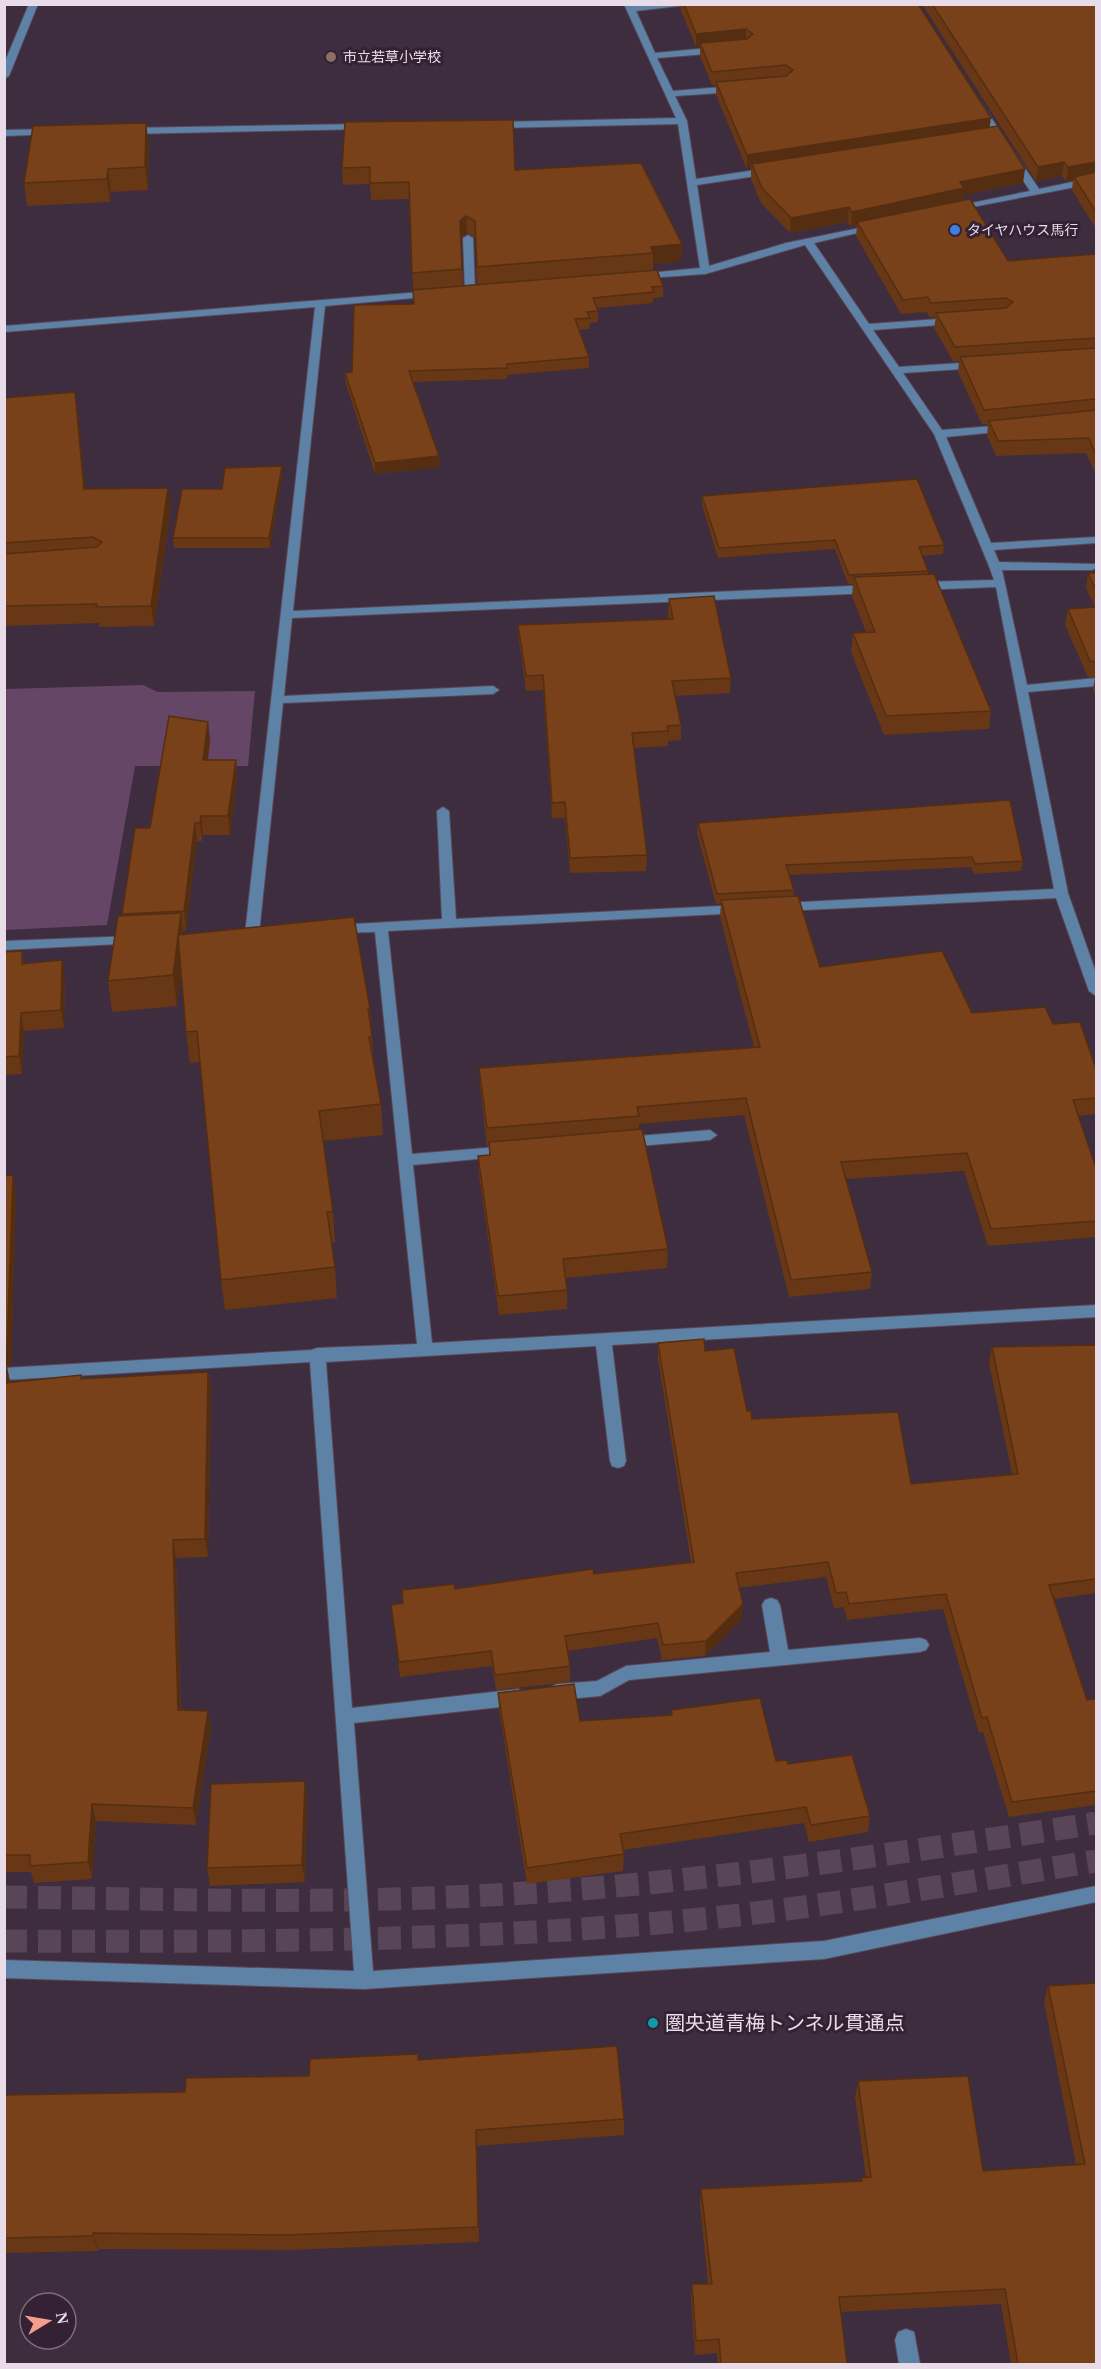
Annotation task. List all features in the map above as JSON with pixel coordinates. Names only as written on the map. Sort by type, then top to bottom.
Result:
[{"type":"street","points":[[4,76],[34,4]]},
{"type":"street","points":[[691,4],[628,7],[682,121],[705,271]]},
{"type":"street","points":[[651,56],[734,48]]},
{"type":"street","points":[[670,94],[750,87]]},
{"type":"street","points":[[973,97],[1036,192]]},
{"type":"street","points":[[480,125],[682,121]]},
{"type":"street","points":[[111,131],[373,127]]},
{"type":"street","points":[[4,133],[64,132]]},
{"type":"street","points":[[986,137],[998,135]]},
{"type":"street","points":[[690,183],[785,168]]},
{"type":"street","points":[[945,212],[1096,180]]},
{"type":"street","points":[[622,278],[705,271],[808,240],[888,224]]},
{"type":"street","points":[[468,238],[470,291]]},
{"type":"street","points":[[808,240],[939,434],[1001,583],[1061,893],[1096,991]]},
{"type":"street","points":[[459,292],[482,290]]},
{"type":"street","points":[[4,329],[447,293]]},
{"type":"street","points":[[252,934],[320,304]]},
{"type":"street","points":[[867,327],[970,320]]},
{"type":"street","points":[[896,370],[990,364]]},
{"type":"street","points":[[939,434],[1018,426]]},
{"type":"street","points":[[987,547],[1096,540]]},
{"type":"street","points":[[994,566],[1092,566]]},
{"type":"street","points":[[906,587],[1001,583]]},
{"type":"street","points":[[288,615],[882,588]]},
{"type":"street","points":[[1023,689],[1096,682]]},
{"type":"street","points":[[278,700],[493,690]]},
{"type":"street","points":[[443,811],[448,923]]},
{"type":"street","points":[[322,930],[1061,893]]},
{"type":"street","points":[[381,927],[425,1348]]},
{"type":"street","points":[[4,946],[146,939]]},
{"type":"street","points":[[616,1142],[710,1135]]},
{"type":"street","points":[[404,1160],[522,1150]]},
{"type":"street","points":[[4,1374],[318,1354],[1096,1311]]},
{"type":"street","points":[[603,1338],[618,1461]]},
{"type":"street","points":[[318,1354],[364,1980]]},
{"type":"street","points":[[771,1605],[780,1657]]},
{"type":"street","points":[[346,1716],[600,1688],[626,1673],[920,1645]]},
{"type":"street","points":[[4,1969],[364,1980],[824,1950],[1096,1893]]},
{"type":"street","points":[[906,2340],[910,2364]]},
{"type":"shaded area","points":[[143,685],[158,692],[255,691],[248,766],[135,766],[107,925],[5,930],[5,689]]},
{"type":"building","points":[[684,4],[918,4],[991,118],[747,155],[716,82],[786,76],[793,70],[786,65],[712,72],[700,43],[747,39],[753,34],[746,29],[696,34]]},
{"type":"building","points":[[932,4],[1096,4],[1096,162],[1068,167],[1064,162],[1038,167]]},
{"type":"building","points":[[513,120],[515,170],[641,163],[682,244],[651,247],[653,253],[477,267],[475,221],[466,216],[460,221],[462,269],[412,273],[409,182],[370,183],[370,167],[342,168],[345,122]]},
{"type":"building","points":[[146,123],[145,167],[108,169],[107,179],[24,183],[33,126]]},
{"type":"building","points":[[998,126],[1025,169],[960,182],[964,188],[852,212],[849,207],[791,218],[762,188],[752,164]]},
{"type":"building","points":[[1096,172],[1096,212],[1074,177]]},
{"type":"building","points":[[970,199],[1008,261],[1096,254],[1096,338],[955,347],[936,313],[1006,308],[1013,302],[1006,298],[931,303],[928,297],[903,300],[857,222]]},
{"type":"building","points":[[657,270],[663,286],[652,287],[654,292],[593,298],[598,311],[587,312],[590,318],[575,319],[589,357],[507,364],[507,368],[409,371],[439,456],[375,463],[345,373],[352,372],[354,305],[414,304],[413,290]]},
{"type":"building","points":[[1096,348],[1096,399],[984,410],[960,357]]},
{"type":"building","points":[[75,392],[84,489],[168,488],[151,606],[96,607],[97,604],[4,606],[4,554],[97,547],[102,542],[93,537],[4,543],[4,398]]},
{"type":"building","points":[[1096,410],[1096,455],[1089,438],[998,441],[989,421]]},
{"type":"building","points":[[282,466],[269,538],[173,538],[182,489],[222,489],[225,468]]},
{"type":"building","points":[[917,479],[944,545],[919,547],[928,571],[849,575],[835,540],[719,548],[702,496]]},
{"type":"building","points":[[1088,573],[1096,573],[1096,590]]},
{"type":"building","points":[[934,574],[991,711],[886,716],[853,633],[875,632],[854,577]]},
{"type":"building","points":[[714,596],[731,678],[672,681],[681,725],[667,726],[668,731],[632,733],[647,855],[570,858],[565,802],[552,803],[543,675],[526,676],[518,625],[673,619],[669,599]]},
{"type":"building","points":[[1096,607],[1096,662],[1090,661],[1068,609]]},
{"type":"building","points":[[169,716],[208,722],[203,760],[236,760],[228,816],[201,816],[200,823],[195,823],[184,911],[122,914],[135,828],[150,828]]},
{"type":"building","points":[[1010,800],[1023,861],[975,864],[972,857],[786,865],[794,890],[717,894],[698,823]]},
{"type":"building","points":[[798,896],[820,967],[942,951],[972,1013],[1045,1007],[1053,1024],[1080,1022],[1096,1069],[1096,1098],[1073,1100],[1096,1168],[1096,1221],[991,1229],[967,1153],[841,1162],[872,1272],[791,1280],[746,1098],[637,1107],[639,1116],[487,1128],[479,1068],[760,1047],[721,900]]},
{"type":"building","points":[[181,913],[173,975],[108,981],[118,916]]},
{"type":"building","points":[[354,917],[370,1009],[368,1009],[372,1036],[369,1037],[381,1104],[319,1111],[333,1212],[327,1212],[335,1267],[221,1280],[197,1031],[186,1032],[178,935]]},
{"type":"building","points":[[22,951],[22,964],[62,960],[61,1010],[21,1013],[19,1056],[4,1057],[4,952]]},
{"type":"building","points":[[642,1129],[668,1249],[563,1259],[567,1290],[498,1296],[478,1156],[490,1155],[489,1142]]},
{"type":"building","points":[[13,1175],[7,1347],[4,1348],[4,1176]]},
{"type":"building","points":[[704,1339],[705,1351],[734,1348],[747,1411],[751,1411],[752,1419],[898,1412],[911,1484],[1018,1474],[992,1347],[1096,1345],[1096,1579],[1049,1585],[1087,1700],[1096,1699],[1096,1791],[1012,1802],[987,1717],[982,1718],[946,1594],[849,1604],[846,1592],[836,1593],[828,1562],[736,1573],[743,1604],[706,1641],[663,1645],[658,1623],[565,1636],[570,1666],[495,1675],[491,1651],[399,1662],[391,1605],[403,1603],[402,1590],[454,1584],[455,1589],[593,1569],[594,1574],[694,1562],[658,1343]]},
{"type":"building","points":[[4,1364],[6,1364],[6,1383],[81,1375],[81,1379],[208,1372],[205,1539],[173,1540],[178,1710],[208,1711],[193,1808],[92,1804],[88,1862],[30,1866],[30,1855],[4,1855]]},
{"type":"building","points":[[574,1684],[580,1721],[672,1715],[671,1710],[760,1698],[776,1761],[787,1760],[788,1764],[852,1755],[870,1816],[811,1825],[806,1807],[620,1834],[624,1854],[527,1868],[498,1693]]},
{"type":"building","points":[[305,1781],[302,1865],[207,1868],[211,1784]]},
{"type":"building","points":[[1096,1983],[1096,2364],[1018,2364],[1005,2289],[839,2297],[847,2364],[721,2364],[719,2339],[696,2341],[692,2284],[712,2284],[701,2189],[862,2181],[861,2178],[871,2177],[858,2081],[968,2076],[983,2171],[1085,2164],[1048,1986]]},
{"type":"building","points":[[617,2046],[624,2119],[476,2130],[478,2227],[287,2235],[93,2233],[93,2236],[4,2238],[4,2095],[185,2092],[186,2078],[309,2076],[310,2059],[418,2054],[418,2060]]},
{"type":"tunnel","points":[[4,1897],[355,1900],[551,1891],[785,1868],[1096,1823]]},
{"type":"tunnel","points":[[4,1941],[343,1939],[597,1928],[786,1909],[1096,1861]]},
{"type":"place","name":"市立若草小学校","points":[[331,57]]},
{"type":"place","name":"タイヤハウス馬行","points":[[955,230]]},
{"type":"place","name":"圏央道青梅トンネル貫通点","points":[[653,2023]]}]
